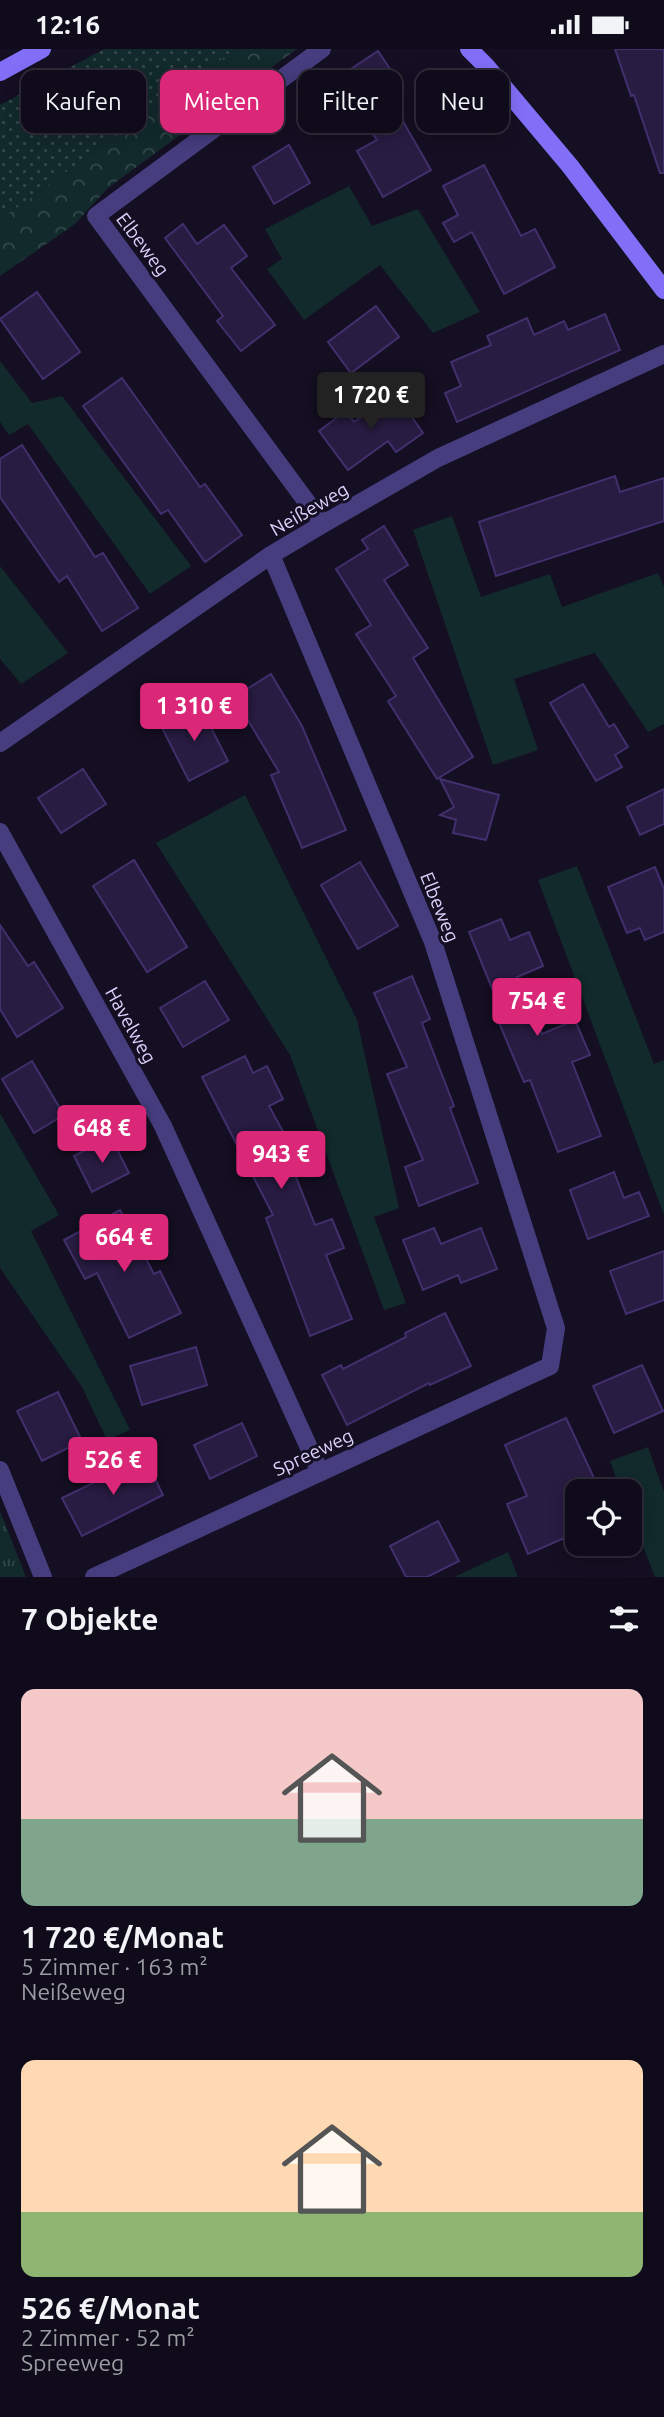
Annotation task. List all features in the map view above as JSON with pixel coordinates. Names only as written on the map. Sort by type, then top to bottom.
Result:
[{"type":"main road","points":[[0,72],[42,49]]},
{"type":"main road","points":[[469,49],[483,57],[664,290]]},
{"type":"street","name":"Elbeweg","points":[[322,49],[96,216],[323,524]]},
{"type":"street","name":"Neißeweg","points":[[0,743],[271,555],[323,524],[438,459],[664,354]]},
{"type":"street","name":"Elbeweg","points":[[271,555],[433,943],[556,1328],[550,1366]]},
{"type":"street","name":"Havelweg","points":[[0,832],[163,1126],[320,1472]]},
{"type":"street","name":"Spreeweg","points":[[94,1577],[550,1366]]},
{"type":"street","points":[[0,1470],[43,1577]]},
{"type":"green space","points":[[104,49],[235,49],[206,70],[160,70],[160,104],[146,114],[146,70],[65,70]]},
{"type":"green space","points":[[235,49],[297,49],[268,70],[206,70]]},
{"type":"green space","points":[[21,94],[21,133],[120,133],[0,220],[0,105]]},
{"type":"green space","points":[[160,104],[160,133],[183,133],[108,188],[75,224],[0,276],[0,220],[120,133],[146,133],[146,114]]},
{"type":"green space","points":[[349,186],[372,226],[418,209],[480,312],[433,333],[380,265],[304,320],[267,269],[282,259],[265,229]]},
{"type":"green space","points":[[0,361],[32,403],[62,396],[191,566],[150,594],[28,424],[9,435],[0,422]]},
{"type":"green space","points":[[452,516],[481,597],[550,574],[562,607],[658,573],[664,587],[664,724],[648,732],[595,653],[514,679],[538,750],[493,765],[413,530]]},
{"type":"green space","points":[[0,566],[68,653],[21,684],[0,659]]},
{"type":"green space","points":[[245,795],[357,1020],[399,1208],[374,1217],[406,1303],[384,1310],[290,1055],[156,843]]},
{"type":"green space","points":[[577,866],[654,1064],[664,1060],[664,1215],[538,880]]},
{"type":"green space","points":[[0,1113],[59,1215],[31,1231],[130,1430],[107,1440],[82,1387],[0,1268]]},
{"type":"green space","points":[[648,1447],[664,1492],[664,1577],[655,1577],[642,1544],[642,1479],[617,1479],[610,1461]]},
{"type":"green space","points":[[0,1511],[26,1577],[0,1577]]},
{"type":"green space","points":[[508,1552],[518,1577],[454,1577]]},
{"type":"building","points":[[615,49],[664,49],[664,173],[660,173],[634,95],[631,96]]},
{"type":"building","points":[[378,51],[391,70],[350,70]]},
{"type":"building","points":[[402,120],[431,170],[383,197],[357,151],[377,140],[372,133],[402,133]]},
{"type":"building","points":[[289,145],[310,183],[274,204],[253,167]]},
{"type":"building","points":[[484,165],[521,236],[535,229],[555,267],[504,294],[472,232],[454,242],[443,223],[458,215],[443,186]]},
{"type":"building","points":[[183,224],[197,244],[224,225],[247,256],[231,268],[275,325],[241,351],[217,321],[223,316],[165,238]]},
{"type":"building","points":[[37,292],[80,352],[43,379],[0,319]]},
{"type":"building","points":[[376,306],[399,337],[351,373],[328,342]]},
{"type":"building","points":[[605,314],[620,350],[457,422],[445,393],[461,386],[451,362],[491,345],[487,336],[527,318],[534,335],[564,321],[568,330]]},
{"type":"building","points":[[122,378],[200,487],[205,484],[242,535],[205,562],[168,510],[161,514],[83,406]]},
{"type":"building","points":[[396,394],[423,433],[396,452],[388,441],[348,470],[319,431],[346,411],[354,422]]},
{"type":"building","points":[[22,445],[95,557],[103,553],[138,608],[102,631],[67,576],[59,582],[0,497],[0,459]]},
{"type":"building","points":[[615,476],[620,492],[664,478],[664,521],[496,576],[479,522]]},
{"type":"building","points":[[384,526],[408,565],[384,580],[428,648],[413,658],[473,757],[437,779],[388,701],[396,696],[356,634],[371,625],[336,569],[368,549],[362,540]]},
{"type":"building","points":[[271,674],[302,726],[346,830],[302,848],[271,775],[279,772],[234,697]]},
{"type":"building","points":[[583,684],[609,727],[614,724],[628,747],[615,755],[622,767],[596,781],[550,703]]},
{"type":"building","points":[[200,706],[228,761],[189,781],[161,726]]},
{"type":"building","points":[[83,769],[106,804],[61,833],[38,798]]},
{"type":"building","points":[[440,779],[499,795],[486,840],[453,833],[456,820],[440,815],[454,807]]},
{"type":"building","points":[[664,789],[664,824],[640,835],[627,807]]},
{"type":"building","points":[[134,860],[187,947],[147,972],[93,886]]},
{"type":"building","points":[[360,862],[398,926],[358,949],[321,885]]},
{"type":"building","points":[[655,867],[664,889],[664,932],[645,940],[640,928],[627,933],[608,887]]},
{"type":"building","points":[[501,919],[510,940],[529,932],[543,966],[517,977],[542,1034],[575,1020],[590,1055],[572,1062],[601,1136],[558,1152],[530,1080],[524,1082],[497,1018],[503,1015],[469,932]]},
{"type":"building","points":[[0,925],[28,966],[34,962],[63,1008],[17,1037],[0,1009]]},
{"type":"building","points":[[412,976],[430,1019],[422,1023],[454,1106],[450,1108],[478,1183],[419,1206],[405,1167],[423,1160],[387,1074],[407,1067],[374,993]]},
{"type":"building","points":[[205,981],[229,1020],[183,1047],[160,1008]]},
{"type":"building","points":[[245,1056],[253,1073],[267,1066],[283,1099],[269,1106],[305,1172],[296,1177],[315,1225],[332,1219],[344,1248],[326,1255],[352,1319],[310,1336],[266,1218],[273,1215],[202,1077]]},
{"type":"building","points":[[32,1061],[64,1115],[34,1133],[2,1079]]},
{"type":"building","points":[[111,1137],[129,1173],[92,1192],[74,1156]]},
{"type":"building","points":[[614,1172],[624,1198],[639,1192],[649,1216],[588,1239],[570,1190]]},
{"type":"building","points":[[120,1210],[154,1274],[160,1271],[181,1313],[129,1338],[97,1273],[85,1279],[64,1240]]},
{"type":"building","points":[[434,1228],[441,1244],[481,1228],[497,1269],[461,1283],[458,1275],[423,1290],[403,1240]]},
{"type":"building","points":[[664,1251],[664,1300],[626,1314],[610,1271]]},
{"type":"building","points":[[445,1313],[471,1366],[430,1385],[429,1383],[347,1425],[322,1375],[341,1365],[343,1369],[406,1337],[405,1333]]},
{"type":"building","points":[[196,1347],[207,1385],[142,1405],[130,1366]]},
{"type":"building","points":[[642,1365],[663,1411],[614,1433],[593,1386]]},
{"type":"building","points":[[58,1392],[82,1441],[42,1461],[17,1411]]},
{"type":"building","points":[[566,1418],[594,1479],[565,1479],[565,1538],[528,1554],[507,1504],[527,1496],[505,1445]]},
{"type":"building","points":[[242,1423],[257,1456],[210,1479],[194,1445]]},
{"type":"building","points":[[145,1458],[163,1495],[82,1536],[62,1498]]},
{"type":"building","points":[[438,1521],[459,1561],[427,1577],[406,1577],[390,1546]]}]
